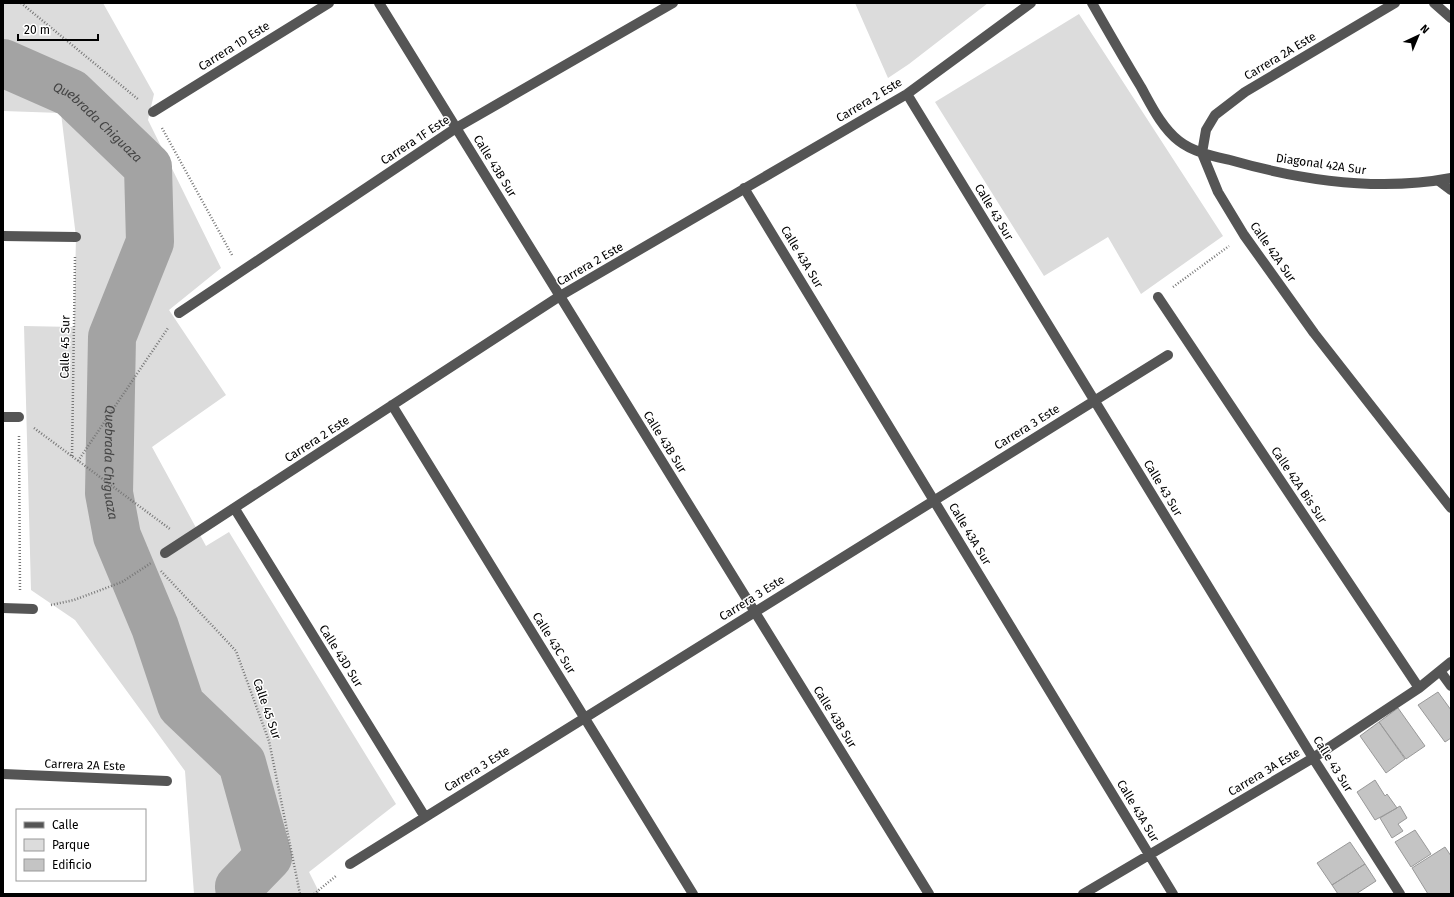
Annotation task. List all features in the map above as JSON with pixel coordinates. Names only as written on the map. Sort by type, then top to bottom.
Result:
[{"type":"street","name":"Carrera 1D Este","points":[[153,112],[329,3]]},
{"type":"street","name":"Calle 43B Sur","points":[[379,3],[929,894]]},
{"type":"street","name":"Carrera 1F Este","points":[[179,312],[456,128],[673,3]]},
{"type":"street","name":"Carrera 2 Este","points":[[165,554],[560,296],[907,94],[1031,3]]},
{"type":"street","points":[[1092,3],[1159,118],[1179,141],[1202,152]]},
{"type":"street","name":"Carrera 2A Este","points":[[1202,152],[1206,130],[1215,115],[1245,92],[1395,3]]},
{"type":"street","points":[[1434,3],[1451,18]]},
{"type":"street","name":"Calle 43 Sur","points":[[907,94],[1313,758],[1400,894]]},
{"type":"street","name":"Diagonal 42A Sur","points":[[1202,152],[1273,171],[1354,183],[1401,184],[1439,180]]},
{"type":"street","name":"Calle 42A Sur","points":[[1202,152],[1218,192],[1244,236],[1314,333],[1451,508]]},
{"type":"street","points":[[1439,180],[1451,178]]},
{"type":"street","points":[[1439,180],[1451,190]]},
{"type":"street","name":"Calle 43A Sur","points":[[744,188],[1173,894]]},
{"type":"street","points":[[3,236],[76,238]]},
{"type":"street","name":"Calle 42A Bis Sur","points":[[1158,298],[1419,688]]},
{"type":"street","name":"Carrera 3 Este","points":[[350,864],[1168,354]]},
{"type":"street","name":"Calle 43C Sur","points":[[392,405],[585,718],[689,892]]},
{"type":"street","points":[[3,417],[19,417]]},
{"type":"street","name":"Calle 43D Sur","points":[[234,509],[425,817]]},
{"type":"street","points":[[3,608],[33,609]]},
{"type":"street","name":"Carrera 3A Este","points":[[1083,894],[1313,758],[1419,688],[1451,662]]},
{"type":"street","points":[[1440,671],[1451,686]]},
{"type":"street","name":"Carrera 2A Este","points":[[3,774],[166,781]]},
{"type":"path","points":[[1158,298],[1244,236]]},
{"type":"path","name":"Calle 45 Sur","points":[[72,456],[76,238]]},
{"type":"path","points":[[78,461],[179,312]]},
{"type":"path","points":[[19,417],[186,541]]},
{"type":"path","points":[[19,417],[20,609]]},
{"type":"path","points":[[33,609],[74,600],[122,582],[153,562]]},
{"type":"path","name":"Calle 45 Sur","points":[[158,568],[236,651],[269,741],[300,894]]},
{"type":"path","points":[[314,894],[350,864]]},
{"type":"green space","points":[[3,3],[103,3],[154,94],[148,120],[221,268],[169,310],[226,395],[152,447],[206,546],[229,532],[396,804],[309,872],[320,894],[194,894],[185,771],[75,620],[31,590],[24,326],[74,327],[76,237],[61,113],[3,111]]},
{"type":"green space","points":[[855,3],[988,3],[909,64],[888,78]]},
{"type":"green space","points":[[1079,14],[1223,236],[1141,294],[1108,237],[1044,276],[935,102]]},
{"type":"building","points":[[1438,692],[1451,710],[1451,738],[1445,742],[1418,705]]},
{"type":"building","points":[[1398,708],[1425,746],[1406,759],[1379,722]]},
{"type":"building","points":[[1379,722],[1405,759],[1386,773],[1360,736]]},
{"type":"building","points":[[1375,780],[1385,796],[1387,794],[1397,808],[1375,820],[1357,792]]},
{"type":"building","points":[[1400,806],[1407,818],[1398,824],[1403,831],[1392,838],[1380,818]]},
{"type":"building","points":[[1415,830],[1431,854],[1411,867],[1395,842]]},
{"type":"building","points":[[1350,842],[1365,864],[1332,885],[1317,863]]},
{"type":"building","points":[[1445,847],[1451,856],[1451,894],[1428,894],[1412,868]]},
{"type":"building","points":[[1365,864],[1376,881],[1356,894],[1338,894],[1332,885]]},
{"type":"waterway","name":"Quebrada Chiguaza","points":[[3,63],[71,93],[148,167],[150,242],[112,337],[109,493],[117,536],[155,627],[181,705],[242,763],[268,857],[239,887],[240,894]]}]
